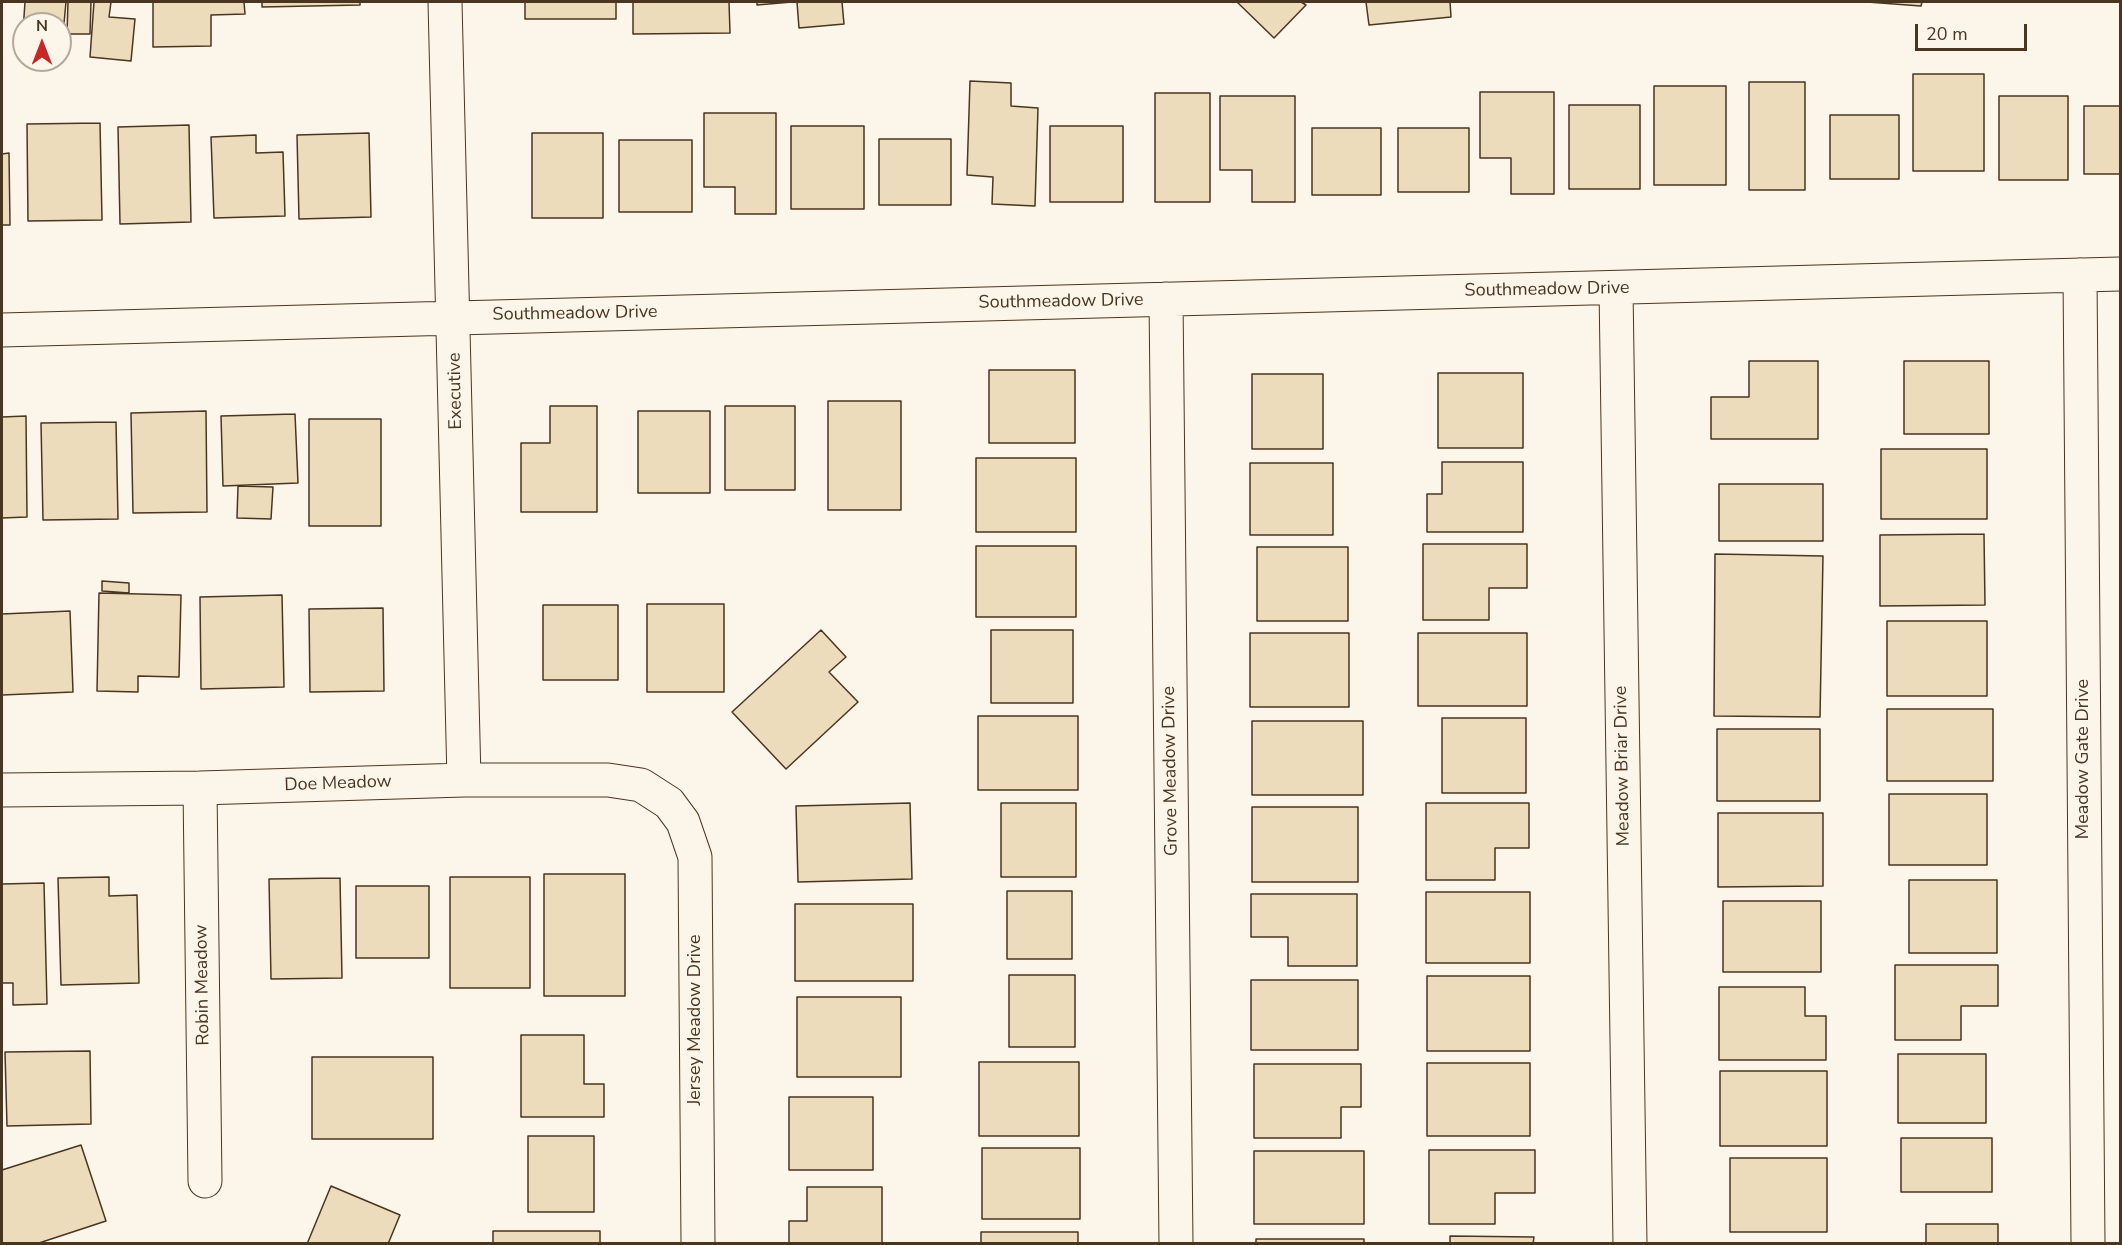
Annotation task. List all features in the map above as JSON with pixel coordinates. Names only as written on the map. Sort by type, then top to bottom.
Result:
[{"type":"street","name":"Executive","points":[[446,2],[464,780]]},
{"type":"street","name":"Southmeadow Drive","points":[[2,330],[454,316],[2121,274]]},
{"type":"street","name":"Meadow Gate Drive","points":[[2080,275],[2088,1244]]},
{"type":"street","name":"Meadow Briar Drive","points":[[1616,288],[1630,1244]]},
{"type":"street","name":"Grove Meadow Drive","points":[[1166,299],[1176,1244]]},
{"type":"street","name":"Doe Meadow","points":[[2,790],[200,788],[464,780],[608,780],[641,785],[669,803]]},
{"type":"street","name":"Robin Meadow","points":[[200,788],[205,1181]]},
{"type":"street","name":"Jersey Meadow Drive","points":[[669,803],[682,822],[695,857],[698,1244]]},
{"type":"building","points":[[25,2],[66,2],[65,12],[24,12]]},
{"type":"building","points":[[68,2],[91,2],[90,34],[72,34],[72,12],[68,12]]},
{"type":"building","points":[[94,2],[111,2],[109,17],[135,19],[131,61],[90,57]]},
{"type":"building","points":[[153,2],[244,2],[245,14],[211,15],[211,46],[153,47]]},
{"type":"building","points":[[262,2],[360,2],[360,5],[262,7]]},
{"type":"building","points":[[525,2],[616,2],[616,19],[525,19]]},
{"type":"building","points":[[633,2],[729,2],[730,33],[633,34]]},
{"type":"building","points":[[757,2],[792,2],[757,5]]},
{"type":"building","points":[[797,2],[842,2],[844,24],[799,28]]},
{"type":"building","points":[[1237,2],[1301,2],[1306,5],[1274,38]]},
{"type":"building","points":[[1366,2],[1450,2],[1451,17],[1369,25]]},
{"type":"building","points":[[1867,2],[1922,2],[1921,6]]},
{"type":"building","points":[[1913,74],[1984,74],[1984,171],[1913,171]]},
{"type":"building","points":[[970,81],[1011,83],[1011,106],[1038,108],[1035,206],[992,204],[993,177],[967,175]]},
{"type":"building","points":[[1749,82],[1805,82],[1805,190],[1749,190]]},
{"type":"building","points":[[1654,86],[1726,86],[1726,185],[1654,185]]},
{"type":"building","points":[[1480,92],[1554,92],[1554,194],[1511,194],[1511,158],[1480,158]]},
{"type":"building","points":[[1155,93],[1210,93],[1210,202],[1155,202]]},
{"type":"building","points":[[1220,96],[1295,96],[1295,202],[1252,202],[1252,170],[1220,170]]},
{"type":"building","points":[[1999,96],[2068,96],[2068,180],[1999,180]]},
{"type":"building","points":[[1569,105],[1640,105],[1640,189],[1569,189]]},
{"type":"building","points":[[2084,106],[2120,106],[2120,174],[2084,174]]},
{"type":"building","points":[[704,113],[776,113],[776,214],[735,214],[735,187],[704,187]]},
{"type":"building","points":[[1830,115],[1899,115],[1899,179],[1830,179]]},
{"type":"building","points":[[100,123],[102,220],[28,221],[27,124]]},
{"type":"building","points":[[189,125],[191,222],[120,224],[118,127]]},
{"type":"building","points":[[791,126],[864,126],[864,209],[791,209]]},
{"type":"building","points":[[1050,126],[1123,126],[1123,202],[1050,202]]},
{"type":"building","points":[[1312,128],[1381,128],[1381,195],[1312,195]]},
{"type":"building","points":[[1398,128],[1469,128],[1469,192],[1398,192]]},
{"type":"building","points":[[369,133],[371,217],[299,219],[297,135]]},
{"type":"building","points":[[532,133],[603,133],[603,218],[532,218]]},
{"type":"building","points":[[256,135],[256,153],[283,152],[285,216],[214,218],[211,137]]},
{"type":"building","points":[[879,139],[951,139],[951,205],[879,205]]},
{"type":"building","points":[[619,140],[692,140],[692,212],[619,212]]},
{"type":"building","points":[[9,153],[10,225],[2,225],[2,154]]},
{"type":"building","points":[[1749,361],[1818,361],[1818,439],[1711,439],[1711,397],[1749,397]]},
{"type":"building","points":[[1904,361],[1989,361],[1989,434],[1904,434]]},
{"type":"building","points":[[989,370],[1075,370],[1075,443],[989,443]]},
{"type":"building","points":[[1438,373],[1523,373],[1523,448],[1438,448]]},
{"type":"building","points":[[1252,374],[1323,374],[1323,449],[1252,449]]},
{"type":"building","points":[[828,401],[901,401],[901,510],[828,510]]},
{"type":"building","points":[[550,406],[597,406],[597,512],[521,512],[521,443],[550,443]]},
{"type":"building","points":[[725,406],[795,406],[795,490],[725,490]]},
{"type":"building","points":[[206,411],[207,512],[133,513],[131,413]]},
{"type":"building","points":[[638,411],[710,411],[710,493],[638,493]]},
{"type":"building","points":[[295,414],[298,483],[223,486],[221,416]]},
{"type":"building","points":[[26,416],[27,517],[2,518],[2,417]]},
{"type":"building","points":[[309,419],[381,419],[381,526],[309,526]]},
{"type":"building","points":[[116,422],[118,519],[43,520],[41,423]]},
{"type":"building","points":[[1881,449],[1987,449],[1987,519],[1881,519]]},
{"type":"building","points":[[976,458],[1076,458],[1076,532],[976,532]]},
{"type":"building","points":[[1442,462],[1523,462],[1523,532],[1427,532],[1427,494],[1442,494]]},
{"type":"building","points":[[1250,463],[1333,463],[1333,535],[1250,535]]},
{"type":"building","points":[[1719,484],[1823,484],[1823,541],[1719,541]]},
{"type":"building","points":[[238,486],[273,487],[271,519],[237,518]]},
{"type":"building","points":[[1984,534],[1985,605],[1880,606],[1880,535]]},
{"type":"building","points":[[1423,544],[1527,544],[1527,588],[1489,588],[1489,620],[1423,620]]},
{"type":"building","points":[[976,546],[1076,546],[1076,617],[976,617]]},
{"type":"building","points":[[1257,547],[1348,547],[1348,621],[1257,621]]},
{"type":"building","points":[[1715,554],[1823,556],[1820,717],[1714,716]]},
{"type":"building","points":[[102,581],[129,583],[129,593],[102,591]]},
{"type":"building","points":[[99,593],[181,595],[179,677],[138,676],[138,692],[97,691]]},
{"type":"building","points":[[282,595],[284,687],[201,689],[200,597]]},
{"type":"building","points":[[647,604],[724,604],[724,692],[647,692]]},
{"type":"building","points":[[543,605],[618,605],[618,680],[543,680]]},
{"type":"building","points":[[383,608],[384,691],[310,692],[309,609]]},
{"type":"building","points":[[70,611],[73,692],[2,695],[2,614]]},
{"type":"building","points":[[1887,621],[1987,621],[1987,696],[1887,696]]},
{"type":"building","points":[[821,630],[846,657],[829,672],[858,702],[786,769],[732,712]]},
{"type":"building","points":[[991,630],[1073,630],[1073,703],[991,703]]},
{"type":"building","points":[[1250,633],[1349,633],[1349,707],[1250,707]]},
{"type":"building","points":[[1418,633],[1527,633],[1527,706],[1418,706]]},
{"type":"building","points":[[1887,709],[1993,709],[1993,781],[1887,781]]},
{"type":"building","points":[[978,716],[1078,716],[1078,790],[978,790]]},
{"type":"building","points":[[1442,718],[1526,718],[1526,793],[1442,793]]},
{"type":"building","points":[[1252,721],[1363,721],[1363,795],[1252,795]]},
{"type":"building","points":[[1717,729],[1820,729],[1820,801],[1717,801]]},
{"type":"building","points":[[1889,794],[1987,794],[1987,865],[1889,865]]},
{"type":"building","points":[[910,803],[912,879],[798,882],[796,806]]},
{"type":"building","points":[[1001,803],[1076,803],[1076,877],[1001,877]]},
{"type":"building","points":[[1426,803],[1529,803],[1529,848],[1495,848],[1495,880],[1426,880]]},
{"type":"building","points":[[1252,807],[1358,807],[1358,882],[1252,882]]},
{"type":"building","points":[[1718,813],[1823,813],[1823,886],[1718,887]]},
{"type":"building","points":[[544,874],[625,874],[625,996],[544,996]]},
{"type":"building","points":[[109,877],[109,896],[137,895],[139,983],[61,985],[58,878]]},
{"type":"building","points":[[450,877],[530,877],[530,988],[450,988]]},
{"type":"building","points":[[340,878],[342,978],[271,979],[269,879]]},
{"type":"building","points":[[1909,880],[1997,880],[1997,953],[1909,953]]},
{"type":"building","points":[[44,883],[47,1004],[13,1005],[13,983],[2,983],[2,884]]},
{"type":"building","points":[[356,886],[429,886],[429,958],[356,958]]},
{"type":"building","points":[[1007,891],[1072,891],[1072,959],[1007,959]]},
{"type":"building","points":[[1426,892],[1530,892],[1530,963],[1426,963]]},
{"type":"building","points":[[1251,894],[1357,894],[1357,966],[1288,966],[1288,937],[1251,937]]},
{"type":"building","points":[[1723,901],[1821,901],[1821,972],[1723,972]]},
{"type":"building","points":[[795,904],[913,904],[913,981],[795,981]]},
{"type":"building","points":[[1895,965],[1998,965],[1998,1006],[1961,1006],[1961,1040],[1895,1040]]},
{"type":"building","points":[[1009,975],[1075,975],[1075,1047],[1009,1047]]},
{"type":"building","points":[[1427,976],[1530,976],[1530,1051],[1427,1051]]},
{"type":"building","points":[[1251,980],[1358,980],[1358,1050],[1251,1050]]},
{"type":"building","points":[[1719,987],[1805,987],[1805,1016],[1826,1016],[1826,1060],[1719,1060]]},
{"type":"building","points":[[797,997],[901,997],[901,1077],[797,1077]]},
{"type":"building","points":[[521,1035],[584,1035],[584,1084],[604,1084],[604,1117],[521,1117]]},
{"type":"building","points":[[90,1051],[91,1124],[7,1126],[5,1052]]},
{"type":"building","points":[[1898,1054],[1986,1054],[1986,1123],[1898,1123]]},
{"type":"building","points":[[312,1057],[433,1057],[433,1139],[312,1139]]},
{"type":"building","points":[[979,1062],[1079,1062],[1079,1136],[979,1136]]},
{"type":"building","points":[[1427,1063],[1530,1063],[1530,1136],[1427,1136]]},
{"type":"building","points":[[1254,1064],[1361,1064],[1361,1107],[1341,1107],[1341,1138],[1254,1138]]},
{"type":"building","points":[[1720,1071],[1827,1071],[1827,1146],[1720,1146]]},
{"type":"building","points":[[789,1097],[873,1097],[873,1170],[789,1170]]},
{"type":"building","points":[[528,1136],[594,1136],[594,1212],[528,1212]]},
{"type":"building","points":[[1901,1138],[1992,1138],[1992,1192],[1901,1192]]},
{"type":"building","points":[[81,1145],[106,1221],[36,1244],[2,1244],[2,1170]]},
{"type":"building","points":[[982,1148],[1080,1148],[1080,1219],[982,1219]]},
{"type":"building","points":[[1429,1150],[1535,1150],[1535,1193],[1495,1193],[1495,1224],[1429,1224]]},
{"type":"building","points":[[1254,1151],[1364,1151],[1364,1224],[1254,1224]]},
{"type":"building","points":[[1730,1158],[1827,1158],[1827,1232],[1730,1232]]},
{"type":"building","points":[[331,1186],[400,1215],[388,1244],[307,1244]]},
{"type":"building","points":[[807,1187],[882,1187],[882,1244],[789,1244],[789,1221],[807,1221]]},
{"type":"building","points":[[1926,1224],[1998,1224],[1998,1244],[1926,1244]]},
{"type":"building","points":[[493,1231],[600,1231],[600,1244],[493,1244]]},
{"type":"building","points":[[981,1232],[1078,1232],[1078,1244],[981,1244]]},
{"type":"building","points":[[1450,1236],[1534,1237],[1533,1244],[1450,1244]]},
{"type":"building","points":[[1256,1239],[1364,1239],[1364,1244],[1256,1244]]}]
